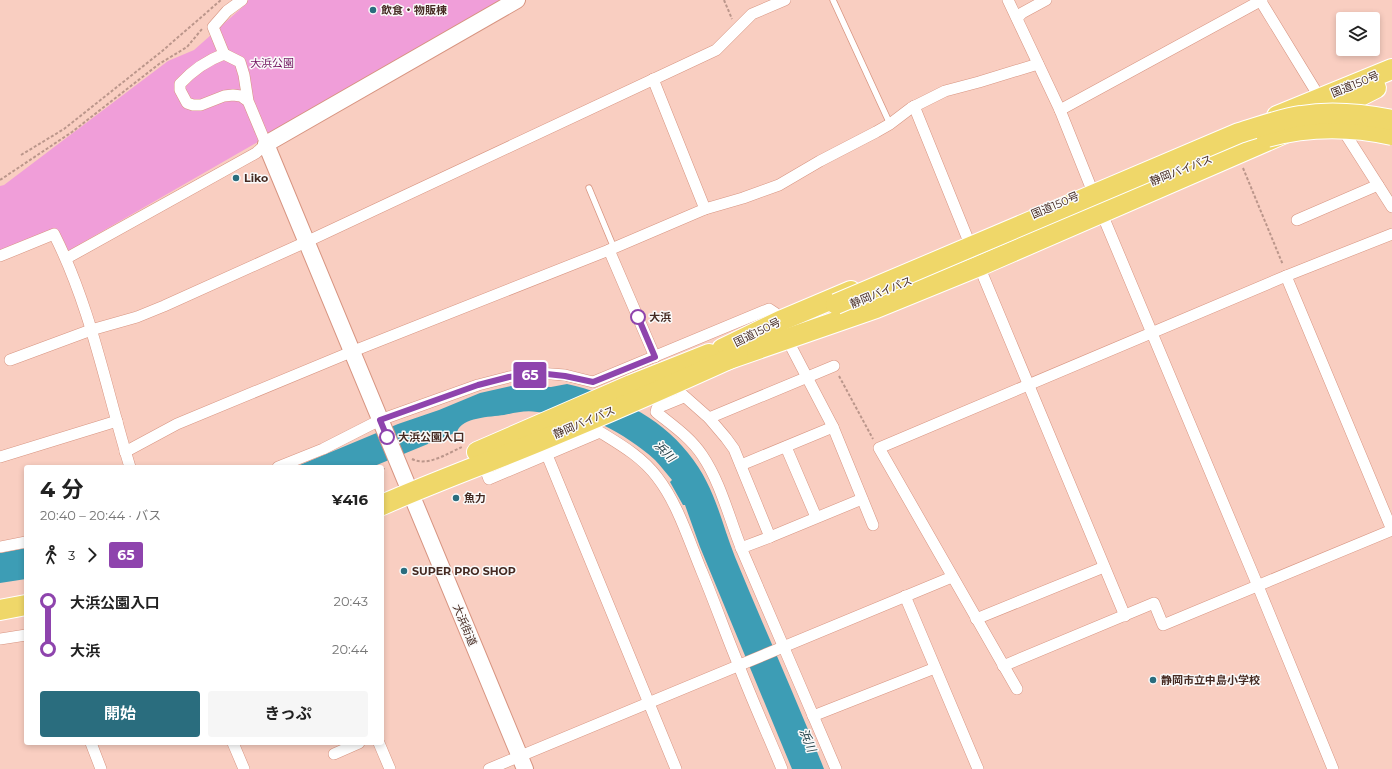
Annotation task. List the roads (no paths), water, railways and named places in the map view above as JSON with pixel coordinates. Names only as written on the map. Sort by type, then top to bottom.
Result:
[{"type":"highway","name":"国道150号","points":[[724,355],[787,339],[876,308],[979,266],[1270,140],[1325,105],[1392,69]]},
{"type":"highway","name":"国道150号","points":[[724,355],[780,321],[1190,148],[1274,118],[1325,105],[1392,80]]},
{"type":"highway","name":"静岡バイパス","points":[[384,502],[400,477],[483,463],[637,400],[724,355],[1239,133],[1301,116],[1356,114],[1392,120]]},
{"type":"highway","name":"静岡バイパス","points":[[837,307],[1254,141],[1278,134],[1315,129],[1360,129],[1392,135]]},
{"type":"highway","name":"静岡バイパス","points":[[384,489],[400,477],[557,417],[618,390],[724,355]]},
{"type":"highway","points":[[0,610],[24,604]]},
{"type":"highway","points":[[0,620],[24,616]]},
{"type":"street","points":[[242,0],[227,11],[212,26],[224,54],[240,62],[244,75],[248,101],[266,144]]},
{"type":"street","points":[[67,258],[256,153],[266,144],[517,0]]},
{"type":"street","points":[[10,360],[91,330],[137,317],[306,242],[716,50],[752,14],[785,0]]},
{"type":"street","points":[[1008,0],[1060,110],[1333,769]]},
{"type":"street","points":[[1017,18],[1022,13],[1046,0]]},
{"type":"street","points":[[1060,110],[1261,0],[1325,105],[1392,207]]},
{"type":"street","points":[[224,54],[199,67],[180,84],[180,90],[187,103],[193,105],[201,105],[224,96],[233,95],[241,96],[248,101]]},
{"type":"street","points":[[125,452],[177,424],[351,352],[611,249],[705,209],[743,198],[779,185],[820,161],[890,124],[914,106],[945,91],[1038,64]]},
{"type":"street","points":[[653,79],[705,209]]},
{"type":"street","points":[[914,106],[1125,616]]},
{"type":"street","name":"大浜街道","points":[[266,144],[351,352],[381,421],[400,477],[522,763]]},
{"type":"street","points":[[1297,220],[1378,185]]},
{"type":"street","points":[[0,256],[54,234],[67,258],[91,330],[129,465]]},
{"type":"street","points":[[1017,689],[879,448],[1287,276],[1392,234]]},
{"type":"street","points":[[611,249],[655,357]]},
{"type":"street","points":[[1003,666],[1154,603],[1163,626],[1257,585],[1392,530],[1287,276]]},
{"type":"street","points":[[283,465],[323,449],[381,421],[478,385],[509,377],[538,373],[565,376],[593,382],[769,309],[775,313],[780,321]]},
{"type":"street","points":[[787,339],[833,428],[873,525]]},
{"type":"street","points":[[709,418],[834,366]]},
{"type":"street","points":[[770,537],[734,449],[709,418],[684,396],[657,408],[656,412],[686,436],[696,447],[709,466],[721,493],[741,548],[781,648],[788,654],[794,673],[836,769]]},
{"type":"street","points":[[0,457],[117,421]]},
{"type":"street","points":[[741,465],[833,428]]},
{"type":"street","points":[[483,463],[489,480],[600,432],[626,447],[647,464],[658,477],[680,518],[782,769]]},
{"type":"street","points":[[786,447],[816,517]]},
{"type":"street","points":[[547,455],[676,769]]},
{"type":"street","points":[[741,548],[862,499]]},
{"type":"street","points":[[0,547],[24,542]]},
{"type":"street","points":[[976,619],[1104,567]]},
{"type":"street","points":[[488,769],[522,763],[649,702],[952,577]]},
{"type":"street","points":[[905,596],[978,769]]},
{"type":"street","points":[[0,639],[24,635]]},
{"type":"street","points":[[813,716],[935,668]]},
{"type":"street","points":[[92,745],[101,769]]},
{"type":"street","points":[[234,745],[244,769]]},
{"type":"street","points":[[334,754],[354,745]]},
{"type":"street","points":[[380,745],[390,769]]},
{"type":"lane","points":[[833,0],[890,124]]},
{"type":"lane","points":[[588,188],[611,249]]},
{"type":"water","name":"浜川","points":[[567,384],[584,388],[634,408],[663,428],[688,453],[697,465],[711,490],[735,557],[824,769],[792,769],[700,547],[685,505],[683,505],[670,482],[672,480],[657,462],[637,445],[617,432],[603,425],[533,411],[484,417],[464,423],[457,432],[377,465],[300,465],[398,424],[439,410],[480,393],[511,386],[551,387]]},
{"type":"water","points":[[24,548],[24,579],[0,583],[0,553]]},
{"type":"place","name":"飲食・物販棟","points":[[373,10]]},
{"type":"place","name":"Liko","points":[[236,178]]},
{"type":"place","name":"大浜","points":[[638,317]]},
{"type":"place","name":"大浜公園入口","points":[[387,437]]},
{"type":"place","name":"魚力","points":[[456,498]]},
{"type":"place","name":"SUPER PRO SHOP","points":[[404,571]]},
{"type":"place","name":"静岡市立中島小学校","points":[[1153,680]]},
{"type":"park label","name":"大浜公園","points":[[272,63]]}]
